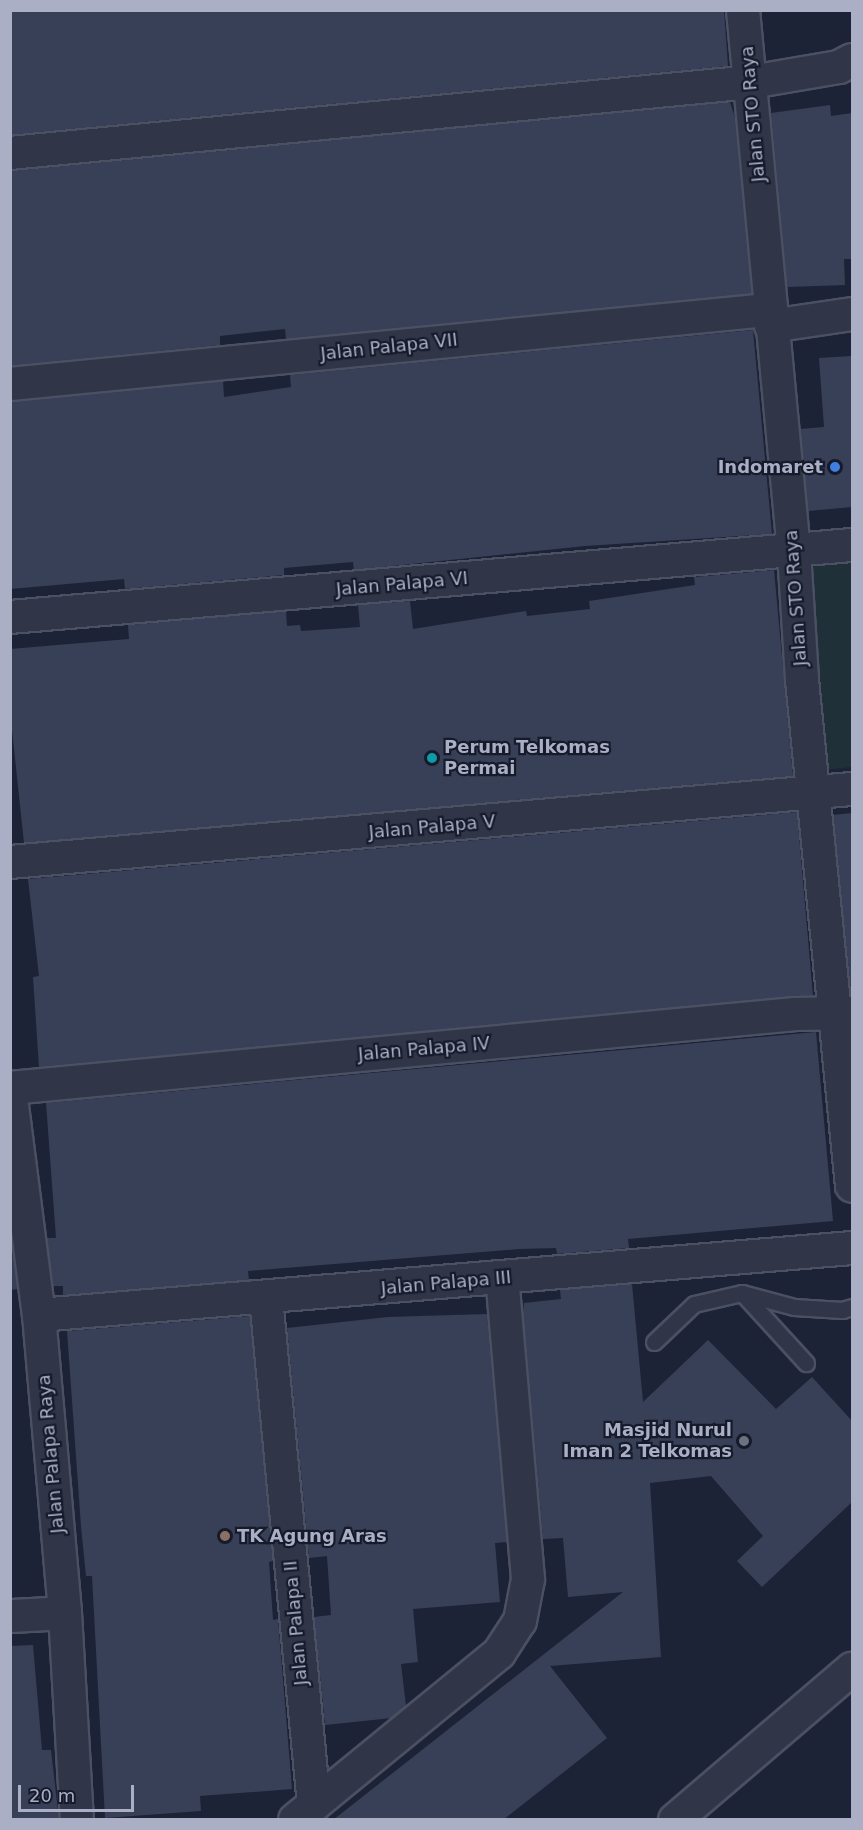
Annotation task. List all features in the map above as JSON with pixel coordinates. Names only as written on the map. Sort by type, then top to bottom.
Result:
[{"type":"street","name":"Jalan STO Raya","points":[[743,10],[770,318],[794,552],[814,794],[845,1014],[852,1186]]},
{"type":"street","points":[[10,153],[751,82],[839,67],[852,60]]},
{"type":"street","name":"Jalan Palapa VII","points":[[10,384],[770,318],[852,314]]},
{"type":"street","name":"Jalan Palapa VI","points":[[10,617],[794,552],[852,545]]},
{"type":"street","name":"Jalan Palapa V","points":[[10,862],[852,789]]},
{"type":"street","name":"Jalan Palapa IV","points":[[10,1089],[796,1014],[845,1014]]},
{"type":"street","name":"Jalan Palapa Raya","points":[[10,1089],[39,1315],[65,1613],[77,1820]]},
{"type":"street","name":"Jalan Palapa III","points":[[39,1315],[852,1248]]},
{"type":"street","points":[[304,1812],[499,1653],[520,1621],[528,1579],[502,1278]]},
{"type":"street","name":"Jalan Palapa II","points":[[266,1298],[304,1812]]},
{"type":"street","points":[[10,1616],[65,1613]]},
{"type":"street","points":[[675,1820],[852,1669]]},
{"type":"lane","points":[[654,1342],[694,1304],[742,1293],[794,1307],[842,1310],[852,1307]]},
{"type":"lane","points":[[742,1293],[806,1363]]},
{"type":"shaded area","points":[[852,557],[852,767],[823,770],[801,562]]},
{"type":"building","points":[[10,10],[724,10],[728,66],[10,135]]},
{"type":"building","points":[[730,102],[735,118],[752,294],[286,339],[285,329],[220,336],[220,345],[10,366],[10,171]]},
{"type":"building","points":[[830,105],[831,116],[852,113],[852,259],[844,259],[845,285],[787,287],[771,113]]},
{"type":"building","points":[[753,330],[772,534],[585,546],[354,570],[353,562],[284,568],[284,575],[125,589],[124,579],[10,589],[10,402],[223,381],[224,397],[291,387],[290,375]]},
{"type":"building","points":[[852,356],[852,507],[808,511],[800,429],[824,427],[819,358]]},
{"type":"building","points":[[774,570],[793,776],[24,843],[10,711],[10,649],[129,639],[128,625],[286,611],[287,626],[300,625],[301,631],[360,627],[358,605],[410,601],[413,629],[526,611],[527,616],[590,609],[589,601],[695,585],[694,577]]},
{"type":"building","points":[[797,812],[813,996],[39,1067],[33,977],[39,976],[28,879]]},
{"type":"building","points":[[852,813],[852,993],[851,993],[833,815]]},
{"type":"building","points":[[816,1032],[833,1221],[628,1239],[629,1248],[557,1254],[556,1248],[519,1249],[248,1271],[249,1280],[63,1295],[63,1286],[53,1286],[47,1238],[56,1238],[46,1103]]},
{"type":"building","points":[[10,1240],[18,1289],[10,1290]]},
{"type":"building","points":[[632,1284],[643,1402],[708,1340],[776,1409],[812,1377],[852,1421],[852,1502],[762,1587],[737,1561],[763,1536],[711,1476],[650,1483],[661,1657],[550,1666],[607,1738],[503,1820],[333,1820],[623,1592],[568,1597],[563,1538],[543,1539],[523,1312],[524,1303],[561,1299],[560,1290]]},
{"type":"building","points":[[487,1314],[507,1542],[495,1543],[500,1602],[413,1609],[418,1662],[401,1664],[406,1706],[392,1718],[325,1725],[314,1617],[331,1615],[327,1556],[309,1558],[287,1328],[388,1317]]},
{"type":"building","points":[[250,1316],[273,1561],[269,1562],[273,1620],[278,1619],[292,1789],[200,1796],[201,1811],[105,1818],[92,1576],[86,1576],[67,1331]]},
{"type":"building","points":[[33,1645],[42,1750],[51,1750],[59,1820],[10,1820],[10,1646]]},
{"type":"place","name":"Indomaret","points":[[835,467]]},
{"type":"place","name":"Perum Telkomas Permai","points":[[432,758]]},
{"type":"place","name":"Masjid Nurul Iman 2 Telkomas","points":[[744,1441]]},
{"type":"place","name":"TK Agung Aras","points":[[225,1536]]}]
